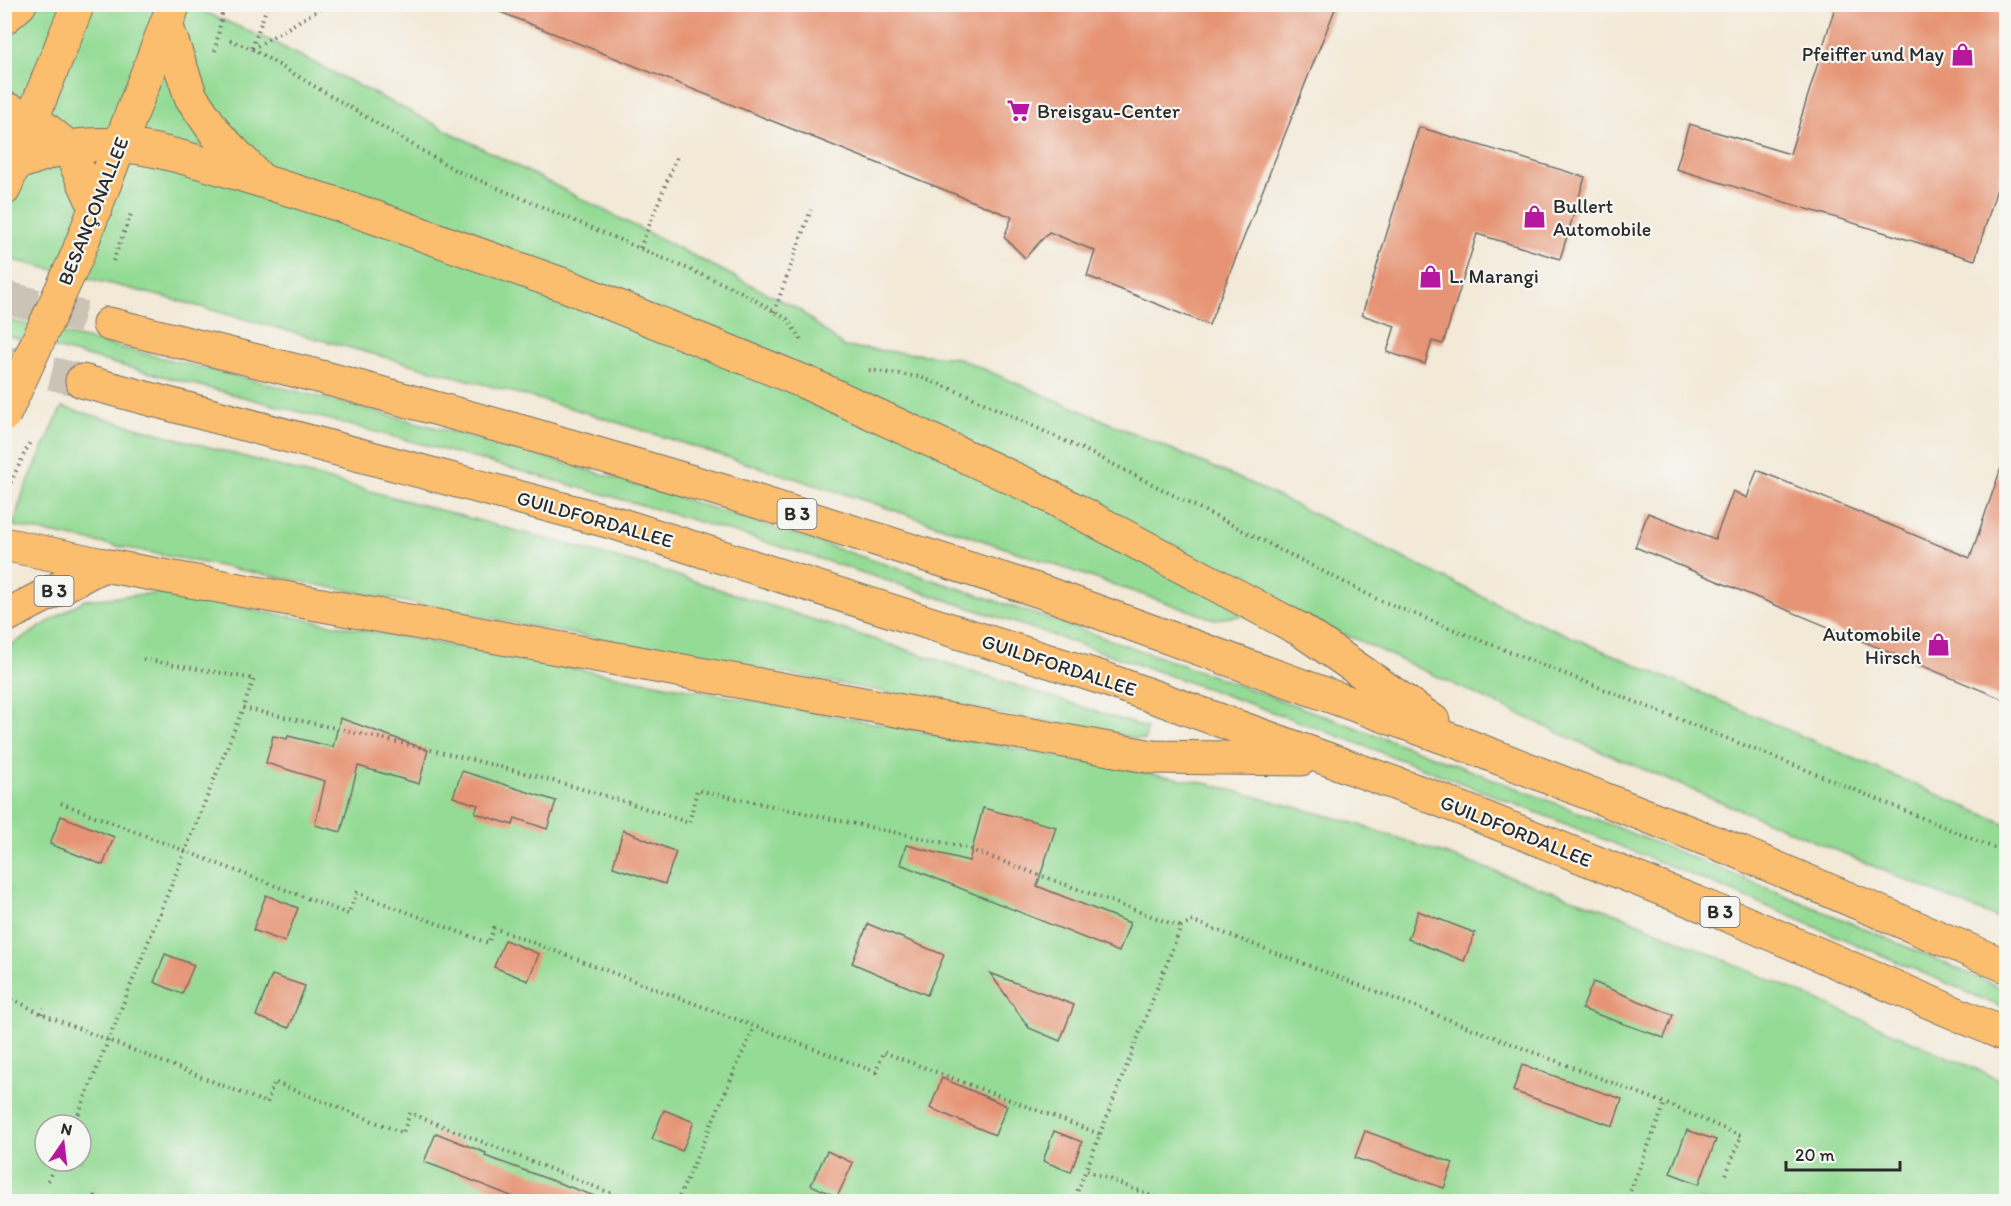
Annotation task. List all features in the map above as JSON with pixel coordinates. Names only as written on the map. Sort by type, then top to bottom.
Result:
[{"type":"main road","points":[[4,18],[20,4]]},
{"type":"main road","points":[[8,181],[19,114],[78,4]]},
{"type":"main road","points":[[170,14],[191,97],[217,135],[262,181]]},
{"type":"main road","name":"BESANÇONALLEE","points":[[4,415],[96,208],[170,14]]},
{"type":"main road","points":[[19,114],[68,147],[96,208]]},
{"type":"main road","points":[[8,181],[68,147],[120,145],[159,151],[340,205],[567,286],[807,383],[1034,488],[1301,630],[1471,747]]},
{"type":"main road","name":"B 3","points":[[109,324],[325,378],[526,432],[741,496],[1043,592],[1471,747],[1739,852],[2007,966]]},
{"type":"main road","name":"GUILDFORDALLEE","points":[[82,381],[615,523],[1102,678],[1430,796],[1732,917],[2007,1035]]},
{"type":"main road","name":"B 3","points":[[4,544],[103,565],[1153,757],[1327,759]]},
{"type":"main road","name":"B 3","points":[[4,617],[103,565]]},
{"type":"path","points":[[214,53],[224,4]]},
{"type":"path","points":[[252,49],[268,4]]},
{"type":"path","points":[[252,49],[325,6]]},
{"type":"path","points":[[230,40],[252,49],[455,170],[738,291],[787,319],[805,345]]},
{"type":"path","points":[[640,248],[678,154]]},
{"type":"path","points":[[774,312],[811,210]]},
{"type":"path","points":[[864,369],[920,377],[967,395],[1097,456],[1377,599],[2007,853]]},
{"type":"path","points":[[4,506],[8,488]]},
{"type":"path","points":[[79,1113],[254,679],[143,659]]},
{"type":"path","points":[[243,708],[441,752],[627,801],[689,823],[697,790],[963,847],[1181,927]]},
{"type":"path","points":[[61,803],[348,914],[357,893],[488,943],[494,928],[876,1072],[883,1052],[1100,1134]]},
{"type":"path","points":[[1073,1202],[1181,927],[1193,921],[1665,1103],[1741,1136],[1725,1177]]},
{"type":"path","points":[[12,999],[42,1014],[267,1103],[274,1082],[403,1133],[410,1113],[633,1202]]},
{"type":"path","points":[[42,1014],[44,1008]]},
{"type":"path","points":[[678,1202],[754,1027]]},
{"type":"path","points":[[1626,1202],[1665,1103]]},
{"type":"path","points":[[1086,1170],[1167,1202]]},
{"type":"path","points":[[48,1180],[51,1173]]},
{"type":"path","points":[[94,1202],[96,1190]]},
{"type":"green space","points":[[5,5],[189,5],[271,41],[798,309],[844,347],[958,358],[1252,484],[1516,613],[2006,824],[2006,922],[1586,745],[1292,610],[1214,619],[876,504],[571,408],[164,297],[5,258]]},
{"type":"green space","points":[[4,319],[372,411],[591,471],[768,526],[1080,629],[1480,774],[1744,879],[2006,990],[2006,1009],[1783,913],[1483,791],[1268,710],[1127,661],[845,567],[636,504],[427,445],[5,335]]},
{"type":"green space","points":[[62,407],[660,570],[1147,728],[1145,740],[640,647],[13,526],[23,493]]},
{"type":"green space","points":[[160,593],[1209,784],[1351,822],[1618,914],[2006,1082],[2006,1201],[5,1202],[5,649],[84,600]]},
{"type":"building","name":"Breisgau-Center","points":[[480,4],[1337,4],[1209,325],[1087,276],[1095,251],[1049,232],[1025,258],[1004,237],[1012,217]]},
{"type":"building","points":[[1836,4],[2007,4],[2007,156],[1975,260],[1676,169],[1689,124],[1790,154]]},
{"type":"building","points":[[1419,127],[1585,177],[1560,259],[1477,234],[1443,344],[1432,341],[1425,364],[1387,352],[1395,326],[1362,315]]},
{"type":"building","name":"Automobile Hirsch","points":[[2002,465],[2007,466],[2007,701],[1635,547],[1648,513],[1715,539],[1733,491],[1747,498],[1757,470],[1970,558]]},
{"type":"building","points":[[340,718],[428,750],[419,784],[358,766],[341,832],[315,825],[325,781],[266,763],[273,736],[287,739],[288,736],[333,747]]},
{"type":"building","points":[[462,771],[556,801],[547,829],[515,818],[513,825],[475,813],[478,805],[453,797]]},
{"type":"building","points":[[983,808],[1056,827],[1037,886],[1130,923],[1119,952],[900,864],[906,845],[969,861]]},
{"type":"building","points":[[61,816],[114,837],[103,865],[50,844]]},
{"type":"building","points":[[623,830],[676,852],[665,884],[613,867]]},
{"type":"building","points":[[266,895],[298,908],[285,942],[253,930]]},
{"type":"building","points":[[1418,911],[1475,933],[1464,961],[1408,939]]},
{"type":"building","points":[[868,924],[944,955],[927,995],[852,963]]},
{"type":"building","points":[[505,940],[539,954],[528,981],[494,967]]},
{"type":"building","points":[[165,954],[194,965],[182,994],[154,982]]},
{"type":"building","points":[[990,973],[1074,1005],[1060,1041],[1029,1028]]},
{"type":"building","points":[[272,975],[305,986],[289,1028],[256,1016]]},
{"type":"building","points":[[1593,982],[1673,1015],[1664,1038],[1582,1009]]},
{"type":"building","points":[[1522,1065],[1622,1099],[1613,1126],[1513,1091]]},
{"type":"building","points":[[942,1078],[1007,1106],[995,1135],[930,1108]]},
{"type":"building","points":[[664,1110],[694,1122],[682,1151],[652,1139]]},
{"type":"building","points":[[1687,1130],[1716,1140],[1699,1184],[1670,1173]]},
{"type":"building","points":[[1054,1131],[1082,1142],[1071,1172],[1043,1161]]},
{"type":"building","points":[[1365,1131],[1453,1163],[1444,1188],[1355,1158]]},
{"type":"building","points":[[436,1133],[486,1153],[485,1156],[600,1198],[600,1202],[526,1202],[424,1162]]},
{"type":"building","points":[[827,1151],[853,1163],[837,1197],[811,1185]]},
{"type":"tunnel","points":[[4,297],[109,324]]},
{"type":"tunnel","points":[[4,361],[82,381]]},
{"type":"place","name":"Pfeiffer und May","points":[[1962,54]]},
{"type":"place","name":"Breisgau-Center","points":[[1019,111]]},
{"type":"place","name":"Bullert Automobile","points":[[1535,217]]},
{"type":"place","name":"L. Marangi","points":[[1431,276]]},
{"type":"place","name":"Automobile Hirsch","points":[[1939,645]]}]
